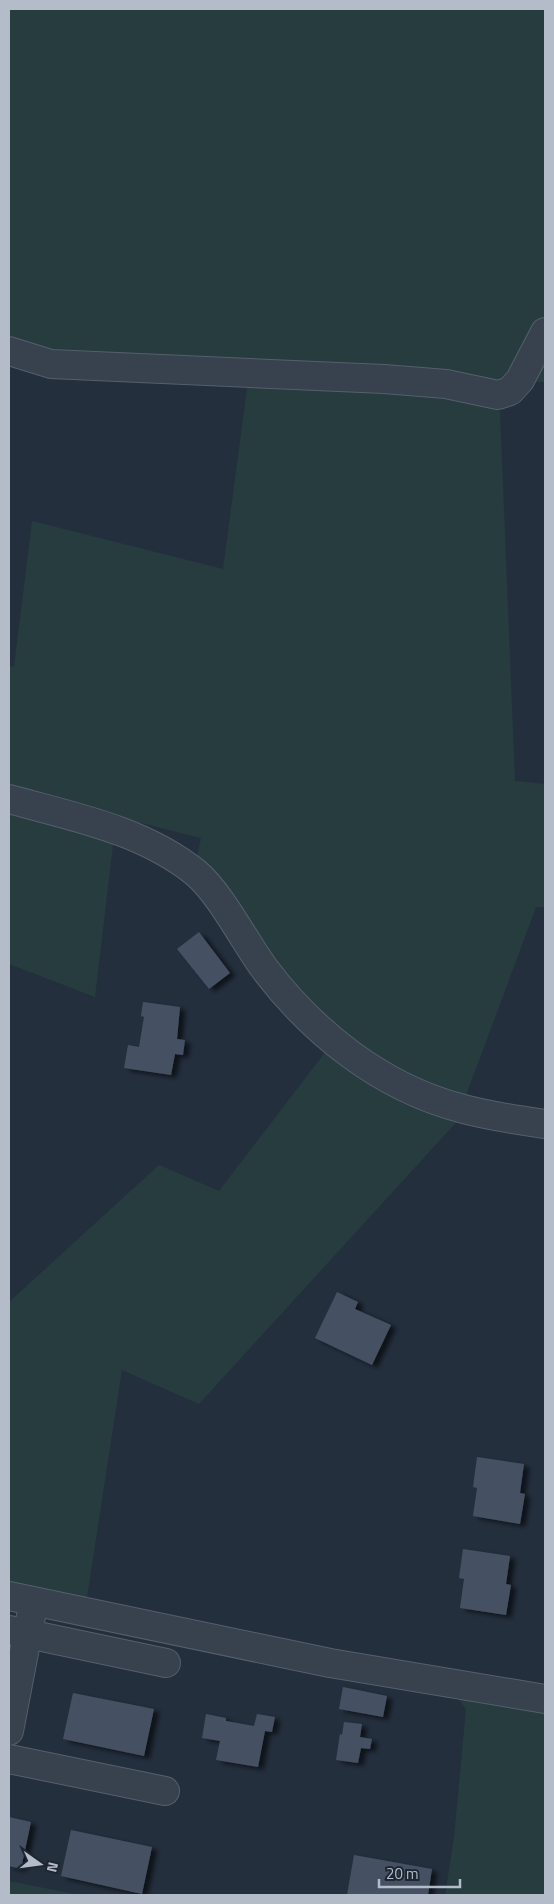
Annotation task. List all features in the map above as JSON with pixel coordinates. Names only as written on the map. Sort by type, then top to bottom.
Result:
[{"type":"lane","points":[[9,351],[51,364],[446,384],[498,395],[510,390],[520,380],[545,332]]},
{"type":"lane","points":[[9,799],[120,830],[164,850],[198,875],[265,968],[311,1023],[372,1070],[412,1091],[459,1108],[497,1117],[545,1124]]},
{"type":"lane","points":[[9,1731],[21,1599],[330,1663],[545,1699]]},
{"type":"lane","points":[[18,1632],[166,1663]]},
{"type":"lane","points":[[9,1759],[165,1791]]},
{"type":"green space","points":[[9,9],[545,9],[545,318],[511,378],[493,385],[135,362],[9,345]]},
{"type":"green space","points":[[545,344],[545,382],[527,382]]},
{"type":"green space","points":[[248,381],[388,390],[474,401],[500,411],[515,781],[545,784],[545,907],[536,907],[464,1101],[385,1071],[297,993],[196,860],[201,838],[9,790],[9,666],[14,667],[32,521],[223,569]]},
{"type":"green space","points":[[9,810],[114,837],[95,997],[9,964]]},
{"type":"green space","points":[[326,1051],[462,1116],[199,1404],[122,1370],[86,1604],[9,1588],[9,1302],[159,1165],[219,1191]]},
{"type":"green space","points":[[461,1692],[545,1705],[545,1895],[445,1895],[454,1837],[466,1709],[459,1700]]},
{"type":"green space","points":[[9,1881],[79,1895],[9,1895]]},
{"type":"building","points":[[199,932],[230,973],[209,989],[177,949]]},
{"type":"building","points":[[143,1002],[180,1007],[177,1039],[185,1040],[183,1055],[175,1054],[171,1075],[124,1068],[128,1045],[139,1047],[144,1017],[141,1016]]},
{"type":"building","points":[[337,1292],[358,1302],[355,1309],[391,1325],[372,1365],[315,1338]]},
{"type":"building","points":[[477,1457],[524,1464],[520,1493],[525,1494],[520,1524],[473,1516],[477,1488],[473,1487]]},
{"type":"building","points":[[463,1549],[510,1556],[506,1584],[511,1585],[506,1615],[460,1608],[464,1579],[459,1578]]},
{"type":"building","points":[[343,1687],[387,1696],[383,1717],[339,1709]]},
{"type":"building","points":[[73,1693],[154,1709],[144,1756],[63,1739]]},
{"type":"building","points":[[206,1714],[226,1718],[226,1721],[254,1726],[257,1714],[275,1717],[272,1732],[265,1731],[258,1767],[216,1760],[220,1741],[202,1738]]},
{"type":"building","points":[[344,1722],[362,1724],[360,1737],[372,1739],[370,1749],[361,1748],[358,1763],[336,1760]]},
{"type":"building","points":[[9,1817],[31,1822],[21,1869],[9,1866]]},
{"type":"building","points":[[71,1830],[152,1847],[142,1894],[61,1876]]},
{"type":"building","points":[[354,1855],[432,1869],[428,1895],[347,1895]]}]
